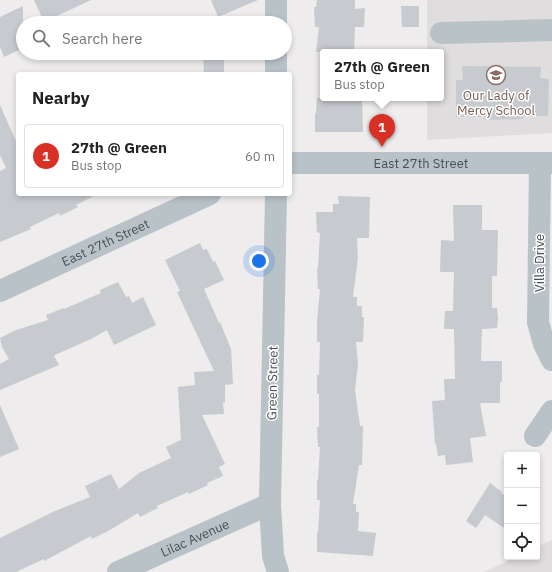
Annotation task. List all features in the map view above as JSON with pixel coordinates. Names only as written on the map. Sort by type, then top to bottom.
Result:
[{"type":"street","points":[[276,0],[276,16]]},
{"type":"street","points":[[442,33],[552,30]]},
{"type":"street","points":[[276,60],[276,72]]},
{"type":"street","name":"East 27th Street","points":[[292,163],[546,164]]},
{"type":"street","name":"Villa Drive","points":[[546,164],[538,322],[544,344],[552,360]]},
{"type":"street","name":"East 27th Street","points":[[0,291],[206,196]]},
{"type":"street","name":"Green Street","points":[[276,196],[270,504],[273,556],[278,572]]},
{"type":"street","points":[[535,436],[552,411]]},
{"type":"street","name":"Lilac Avenue","points":[[118,572],[270,504]]},
{"type":"shaded area","name":"Our Lady of Mercy School","points":[[427,0],[552,0],[552,133],[427,140],[427,101],[444,101],[444,49],[427,49]]},
{"type":"shaded area","points":[[552,540],[552,572],[484,572],[510,560],[540,560],[540,546]]},
{"type":"building","points":[[34,0],[91,0],[57,16],[41,16]]},
{"type":"building","points":[[211,0],[258,0],[220,16],[218,16]]},
{"type":"building","points":[[317,0],[355,0],[355,9],[365,8],[364,27],[355,27],[354,49],[320,49],[320,52],[316,52],[319,27],[315,27],[314,7],[316,7]]},
{"type":"building","points":[[23,6],[23,16],[16,16],[16,51],[4,57],[0,47],[0,17]]},
{"type":"building","points":[[401,6],[419,6],[419,27],[402,27]]},
{"type":"building","points":[[203,60],[224,60],[224,72],[204,72]]},
{"type":"building","points":[[462,66],[541,67],[540,78],[549,79],[548,116],[524,116],[523,119],[484,120],[485,117],[456,117],[456,80],[463,80]]},
{"type":"building","points":[[317,98],[320,98],[320,101],[362,101],[363,132],[315,132]]},
{"type":"building","points":[[0,105],[16,141],[16,196],[94,196],[76,205],[78,207],[60,216],[59,213],[30,227],[31,229],[0,242],[0,171],[6,168],[0,155]]},
{"type":"building","points":[[338,196],[370,197],[369,238],[357,238],[358,258],[353,297],[357,297],[357,306],[362,306],[362,317],[364,317],[363,342],[356,342],[358,364],[355,390],[360,426],[363,426],[362,465],[359,465],[353,504],[356,504],[356,512],[359,512],[358,531],[376,533],[373,556],[317,552],[320,500],[317,500],[317,480],[320,447],[318,447],[317,427],[319,427],[319,394],[317,394],[317,375],[319,375],[320,342],[317,342],[317,322],[320,289],[318,289],[317,269],[320,233],[317,232],[316,212],[333,212],[333,204],[339,204]]},
{"type":"building","points":[[453,205],[482,205],[482,230],[498,230],[497,276],[492,276],[492,308],[497,308],[497,328],[482,329],[481,361],[502,361],[502,382],[500,382],[500,403],[480,403],[486,436],[470,438],[473,462],[446,465],[445,455],[438,456],[435,444],[432,401],[445,400],[444,379],[455,379],[454,329],[444,329],[445,311],[453,311],[454,272],[440,272],[441,240],[454,241]]},
{"type":"building","points":[[200,243],[203,250],[207,249],[213,262],[215,261],[224,280],[204,289],[231,349],[233,384],[225,385],[225,402],[223,403],[224,414],[202,415],[225,464],[219,467],[223,476],[207,483],[208,485],[189,494],[188,492],[157,506],[158,508],[140,517],[138,513],[110,530],[92,539],[91,536],[44,561],[44,559],[16,572],[0,572],[0,538],[55,511],[90,497],[85,486],[111,474],[119,489],[139,473],[171,458],[166,447],[181,440],[178,387],[195,385],[194,372],[214,371],[177,292],[180,291],[165,260]]},
{"type":"building","points":[[118,282],[126,297],[129,296],[132,303],[143,297],[156,325],[114,345],[107,330],[55,355],[54,356],[59,365],[0,390],[0,364],[9,359],[2,347],[0,338],[16,330],[48,320],[46,315],[101,293],[100,290]]},
{"type":"building","points":[[0,405],[19,449],[0,457]]},
{"type":"building","points":[[490,483],[502,492],[501,493],[504,495],[504,528],[485,515],[476,528],[466,521]]},
{"type":"place","name":"Our Lady of Mercy School","points":[[496,75]]},
{"type":"place","name":"27th @ Green","points":[[382,147]]}]
